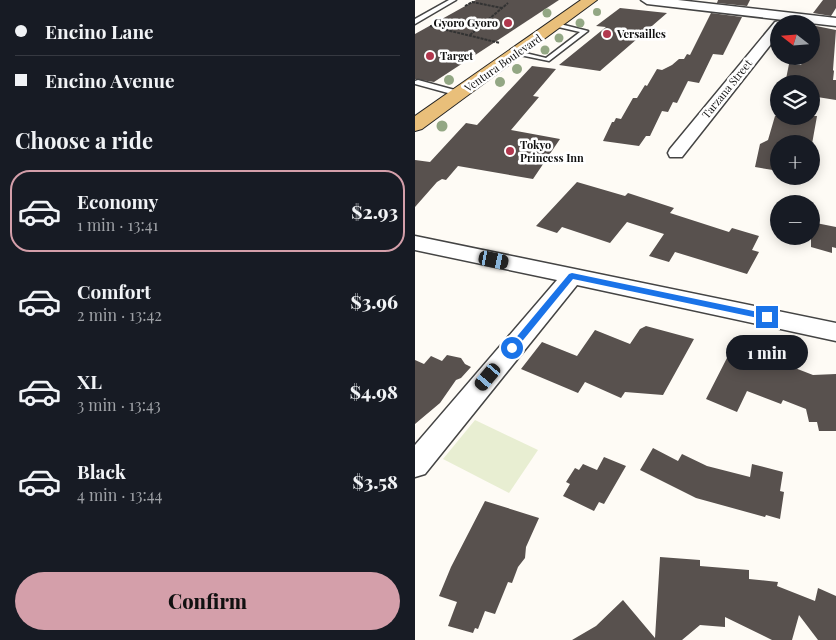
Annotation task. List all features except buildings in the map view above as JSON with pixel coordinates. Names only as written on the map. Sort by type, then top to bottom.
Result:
[{"type":"main road","name":"Ventura Boulevard","points":[[415,125],[590,0]]},
{"type":"street","points":[[647,0],[770,20]]},
{"type":"street","points":[[820,22],[836,22]]},
{"type":"street","name":"Tarzana Street","points":[[676,153],[770,37]]},
{"type":"street","points":[[415,243],[836,332]]},
{"type":"street","points":[[415,465],[572,276]]},
{"type":"lane","points":[[415,22],[453,0]]},
{"type":"lane","points":[[517,53],[547,60],[585,31],[555,25]]},
{"type":"lane","points":[[418,82],[459,94]]},
{"type":"path","points":[[463,7],[472,2],[503,8]]},
{"type":"path","points":[[470,36],[509,3]]},
{"type":"path","points":[[438,21],[430,26],[500,43]]},
{"type":"green space","points":[[475,420],[538,450],[509,493],[443,459]]},
{"type":"place","name":"Gyoro Gyoro","points":[[508,23]]},
{"type":"place","name":"Versailles","points":[[607,34]]},
{"type":"place","name":"Target","points":[[430,56]]},
{"type":"place","name":"Tokyo Princess Inn","points":[[510,151]]},
{"type":"route","points":[[512,348],[572,276],[767,317]]}]
